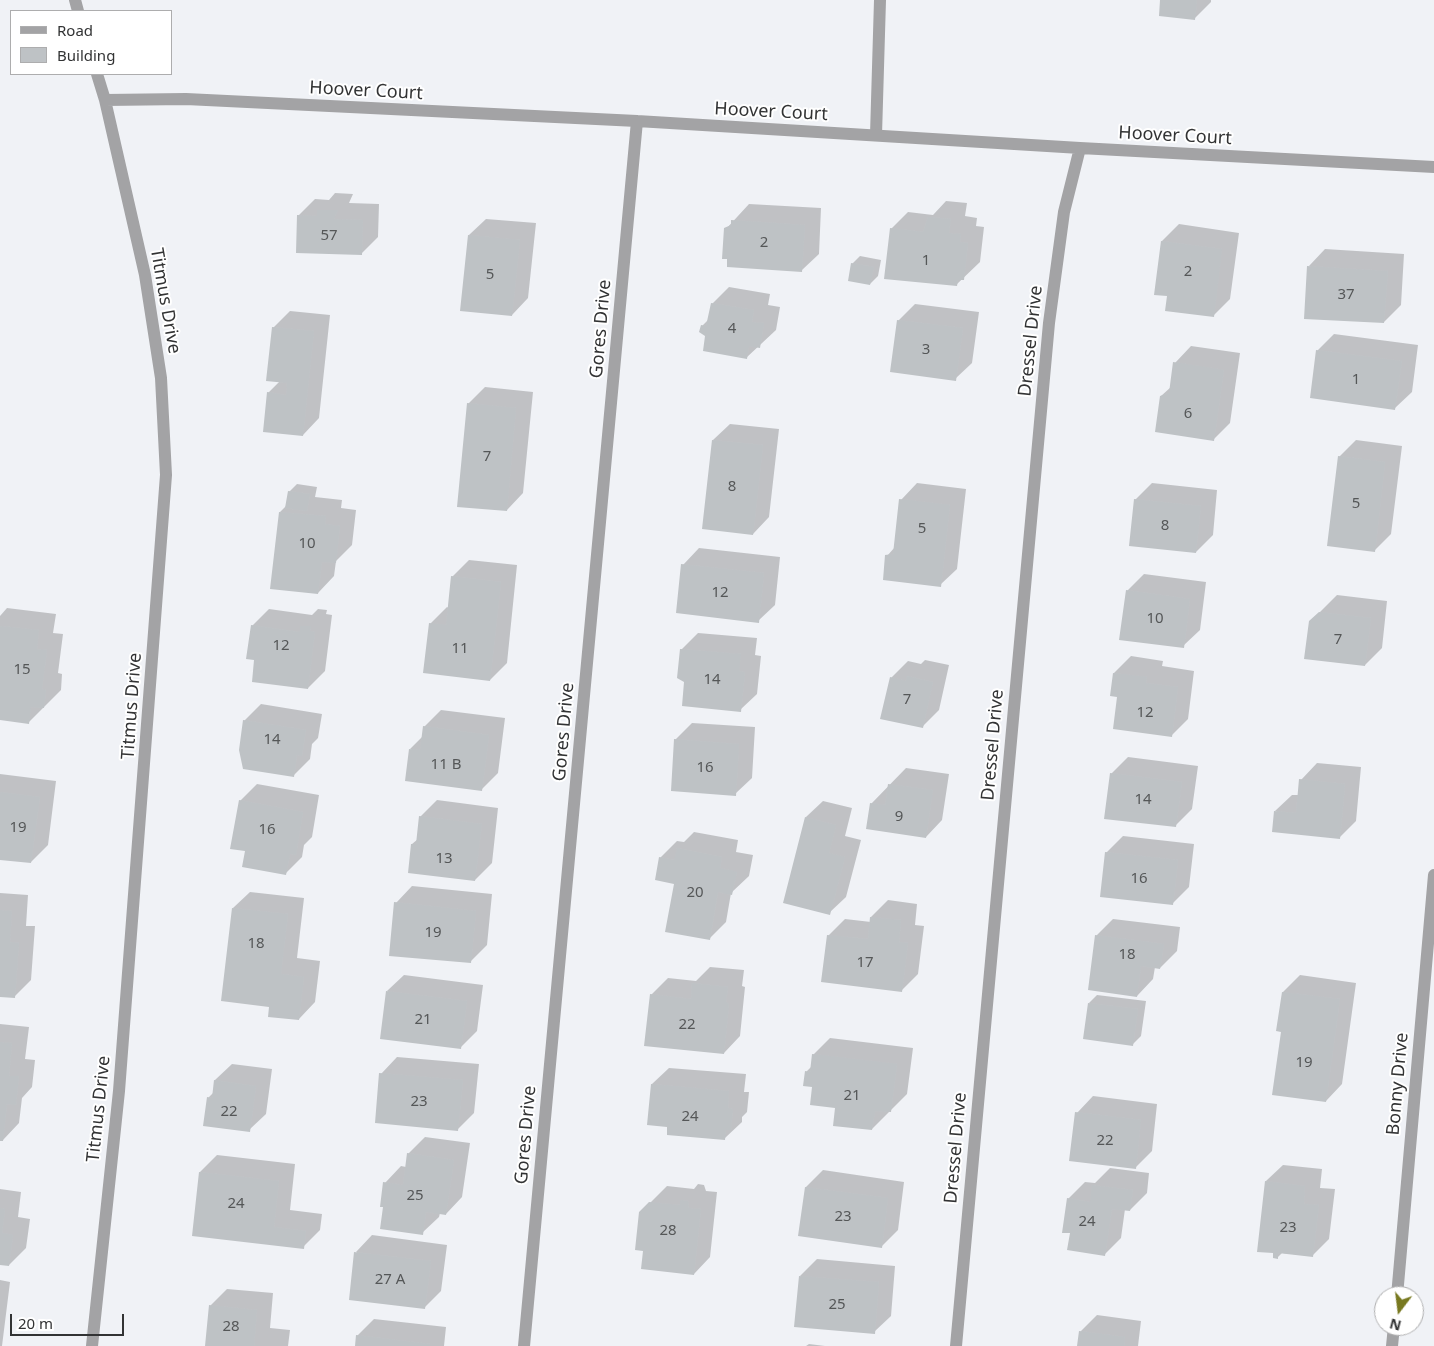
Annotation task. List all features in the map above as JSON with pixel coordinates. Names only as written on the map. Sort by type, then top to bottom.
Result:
[{"type":"street","points":[[876,135],[880,0]]},
{"type":"street","name":"Titmus Drive","points":[[92,1346],[120,1082],[166,476],[161,378],[144,275],[105,100],[97,75]]},
{"type":"street","name":"Hoover Court","points":[[105,100],[186,99],[638,121],[1434,167]]},
{"type":"street","name":"Gores Drive","points":[[524,1346],[638,121]]},
{"type":"street","name":"Dressel Drive","points":[[956,1346],[1049,324],[1064,212],[1080,148]]},
{"type":"street","name":"Bonny Drive","points":[[1398,1286],[1434,875]]},
{"type":"building","points":[[1160,0],[1197,0],[1195,20],[1159,16]]},
{"type":"building","points":[[317,210],[338,210],[334,219],[363,220],[362,255],[296,253],[297,215],[317,216]]},
{"type":"building","points":[[928,217],[951,219],[949,233],[961,234],[960,242],[968,243],[964,280],[958,280],[957,286],[884,279],[890,228],[923,232]]},
{"type":"building","points":[[731,220],[805,225],[802,272],[727,267],[727,259],[722,259],[724,228],[731,225]]},
{"type":"building","points":[[468,235],[520,240],[512,316],[460,311]]},
{"type":"building","points":[[1161,241],[1222,249],[1214,317],[1165,311],[1167,296],[1154,295]]},
{"type":"building","points":[[851,263],[874,267],[870,285],[848,281]]},
{"type":"building","points":[[1307,266],[1388,271],[1384,323],[1304,319]]},
{"type":"building","points":[[711,303],[754,310],[752,322],[764,323],[760,348],[749,346],[747,359],[703,351],[705,336],[699,332],[701,325],[706,326]]},
{"type":"building","points":[[897,320],[963,328],[956,381],[890,372]]},
{"type":"building","points":[[272,327],[314,331],[303,436],[263,432],[267,392],[286,395],[287,383],[266,381]]},
{"type":"building","points":[[1316,350],[1402,361],[1395,410],[1310,398]]},
{"type":"building","points":[[1173,362],[1224,370],[1214,441],[1155,432],[1160,396],[1169,393]]},
{"type":"building","points":[[467,403],[516,408],[507,511],[457,507]]},
{"type":"building","points":[[712,440],[763,445],[753,535],[702,529]]},
{"type":"building","points":[[1338,456],[1385,462],[1375,552],[1327,546]]},
{"type":"building","points":[[288,491],[310,494],[307,511],[285,508]]},
{"type":"building","points":[[899,499],[950,505],[941,587],[883,580],[885,555],[893,554]]},
{"type":"building","points":[[1134,499],[1201,506],[1196,553],[1129,546]]},
{"type":"building","points":[[279,512],[326,516],[325,524],[340,526],[336,563],[322,562],[318,594],[270,589]]},
{"type":"building","points":[[681,564],[764,573],[759,623],[676,613]]},
{"type":"building","points":[[451,576],[501,582],[490,681],[423,673],[429,623],[446,625]]},
{"type":"building","points":[[1126,590],[1190,599],[1184,648],[1119,640]]},
{"type":"building","points":[[1319,612],[1371,618],[1365,666],[1304,659],[1309,621]]},
{"type":"building","points":[[251,625],[300,632],[300,626],[311,626],[310,631],[315,632],[308,689],[252,682],[254,660],[246,659]]},
{"type":"building","points":[[0,626],[39,630],[37,649],[47,650],[42,689],[46,690],[44,708],[31,707],[29,724],[0,720]]},
{"type":"building","points":[[680,649],[741,654],[739,671],[745,672],[741,712],[682,706],[684,682],[677,678]]},
{"type":"building","points":[[1113,673],[1147,677],[1146,683],[1178,687],[1172,737],[1113,729],[1117,697],[1110,696]]},
{"type":"building","points":[[907,676],[933,682],[923,728],[880,719],[890,677],[906,681]]},
{"type":"building","points":[[243,720],[306,730],[302,756],[297,755],[294,777],[243,769],[239,750]]},
{"type":"building","points":[[423,726],[489,735],[482,791],[405,781],[409,749],[420,750]]},
{"type":"building","points":[[674,739],[739,744],[736,796],[671,791]]},
{"type":"building","points":[[1110,773],[1182,782],[1176,827],[1104,819]]},
{"type":"building","points":[[1299,779],[1345,784],[1340,839],[1272,832],[1274,811],[1296,813]]},
{"type":"building","points":[[888,784],[933,790],[926,838],[866,829],[870,803],[885,805]]},
{"type":"building","points":[[0,792],[40,797],[31,863],[0,860]]},
{"type":"building","points":[[239,800],[303,812],[296,855],[290,854],[286,875],[242,867],[245,851],[230,849]]},
{"type":"building","points":[[419,816],[482,824],[475,881],[408,873],[411,844],[416,844]]},
{"type":"building","points":[[805,817],[836,825],[829,853],[845,857],[830,915],[783,903]]},
{"type":"building","points":[[677,848],[722,857],[720,868],[737,872],[732,895],[718,892],[710,940],[665,932],[674,884],[655,880],[659,857],[674,860]]},
{"type":"building","points":[[1105,852],[1178,860],[1173,905],[1100,897]]},
{"type":"building","points":[[394,902],[476,911],[471,963],[389,956]]},
{"type":"building","points":[[232,908],[288,914],[281,974],[304,977],[299,1020],[268,1017],[269,1007],[221,1001]]},
{"type":"building","points":[[0,910],[12,911],[10,942],[19,943],[15,998],[0,997]]},
{"type":"building","points":[[870,917],[901,920],[899,942],[908,943],[902,992],[821,982],[827,935],[868,939]]},
{"type":"building","points":[[1095,935],[1164,944],[1160,969],[1141,966],[1137,997],[1088,990]]},
{"type":"building","points":[[692,983],[728,987],[726,1002],[729,1004],[724,1054],[644,1046],[650,994],[691,999]]},
{"type":"building","points":[[386,991],[467,1001],[461,1049],[380,1039]]},
{"type":"building","points":[[1282,992],[1340,999],[1326,1102],[1272,1095],[1281,1032],[1276,1031]]},
{"type":"building","points":[[1088,1003],[1138,1009],[1133,1046],[1083,1039]]},
{"type":"building","points":[[0,1042],[12,1043],[9,1076],[19,1076],[16,1105],[7,1104],[3,1141],[0,1141]]},
{"type":"building","points":[[812,1054],[897,1064],[891,1112],[875,1111],[872,1130],[833,1126],[835,1108],[810,1105],[812,1087],[803,1086],[805,1071],[810,1072]]},
{"type":"building","points":[[379,1073],[463,1080],[458,1131],[375,1123]]},
{"type":"building","points":[[214,1080],[256,1086],[250,1132],[203,1126],[207,1097],[212,1098]]},
{"type":"building","points":[[651,1084],[729,1091],[728,1108],[733,1109],[731,1130],[726,1130],[725,1140],[667,1135],[667,1127],[647,1125]]},
{"type":"building","points":[[1075,1112],[1141,1120],[1136,1169],[1069,1161]]},
{"type":"building","points":[[407,1153],[454,1160],[446,1215],[426,1212],[423,1235],[380,1229],[383,1207],[380,1207],[383,1182],[403,1185]]},
{"type":"building","points":[[199,1172],[279,1181],[274,1227],[306,1231],[304,1249],[192,1236]]},
{"type":"building","points":[[1265,1181],[1305,1186],[1304,1204],[1319,1205],[1313,1257],[1278,1253],[1278,1259],[1273,1258],[1273,1253],[1257,1252]]},
{"type":"building","points":[[1092,1185],[1133,1190],[1130,1211],[1112,1209],[1105,1256],[1067,1250],[1070,1233],[1062,1233],[1067,1198],[1090,1202]]},
{"type":"building","points":[[805,1187],[888,1198],[882,1248],[798,1236]]},
{"type":"building","points":[[680,1200],[688,1201],[689,1208],[701,1209],[694,1275],[641,1269],[643,1251],[635,1250],[639,1212],[649,1202],[680,1205]]},
{"type":"building","points":[[0,1208],[5,1209],[2,1233],[13,1235],[9,1266],[0,1265]]},
{"type":"building","points":[[354,1252],[431,1261],[425,1309],[349,1300]]},
{"type":"building","points":[[799,1276],[879,1282],[875,1334],[794,1327]]},
{"type":"building","points":[[209,1305],[257,1310],[254,1346],[205,1346]]},
{"type":"building","points":[[1079,1331],[1125,1337],[1124,1346],[1077,1346]]},
{"type":"building","points":[[356,1335],[430,1344],[430,1346],[355,1346]]}]
